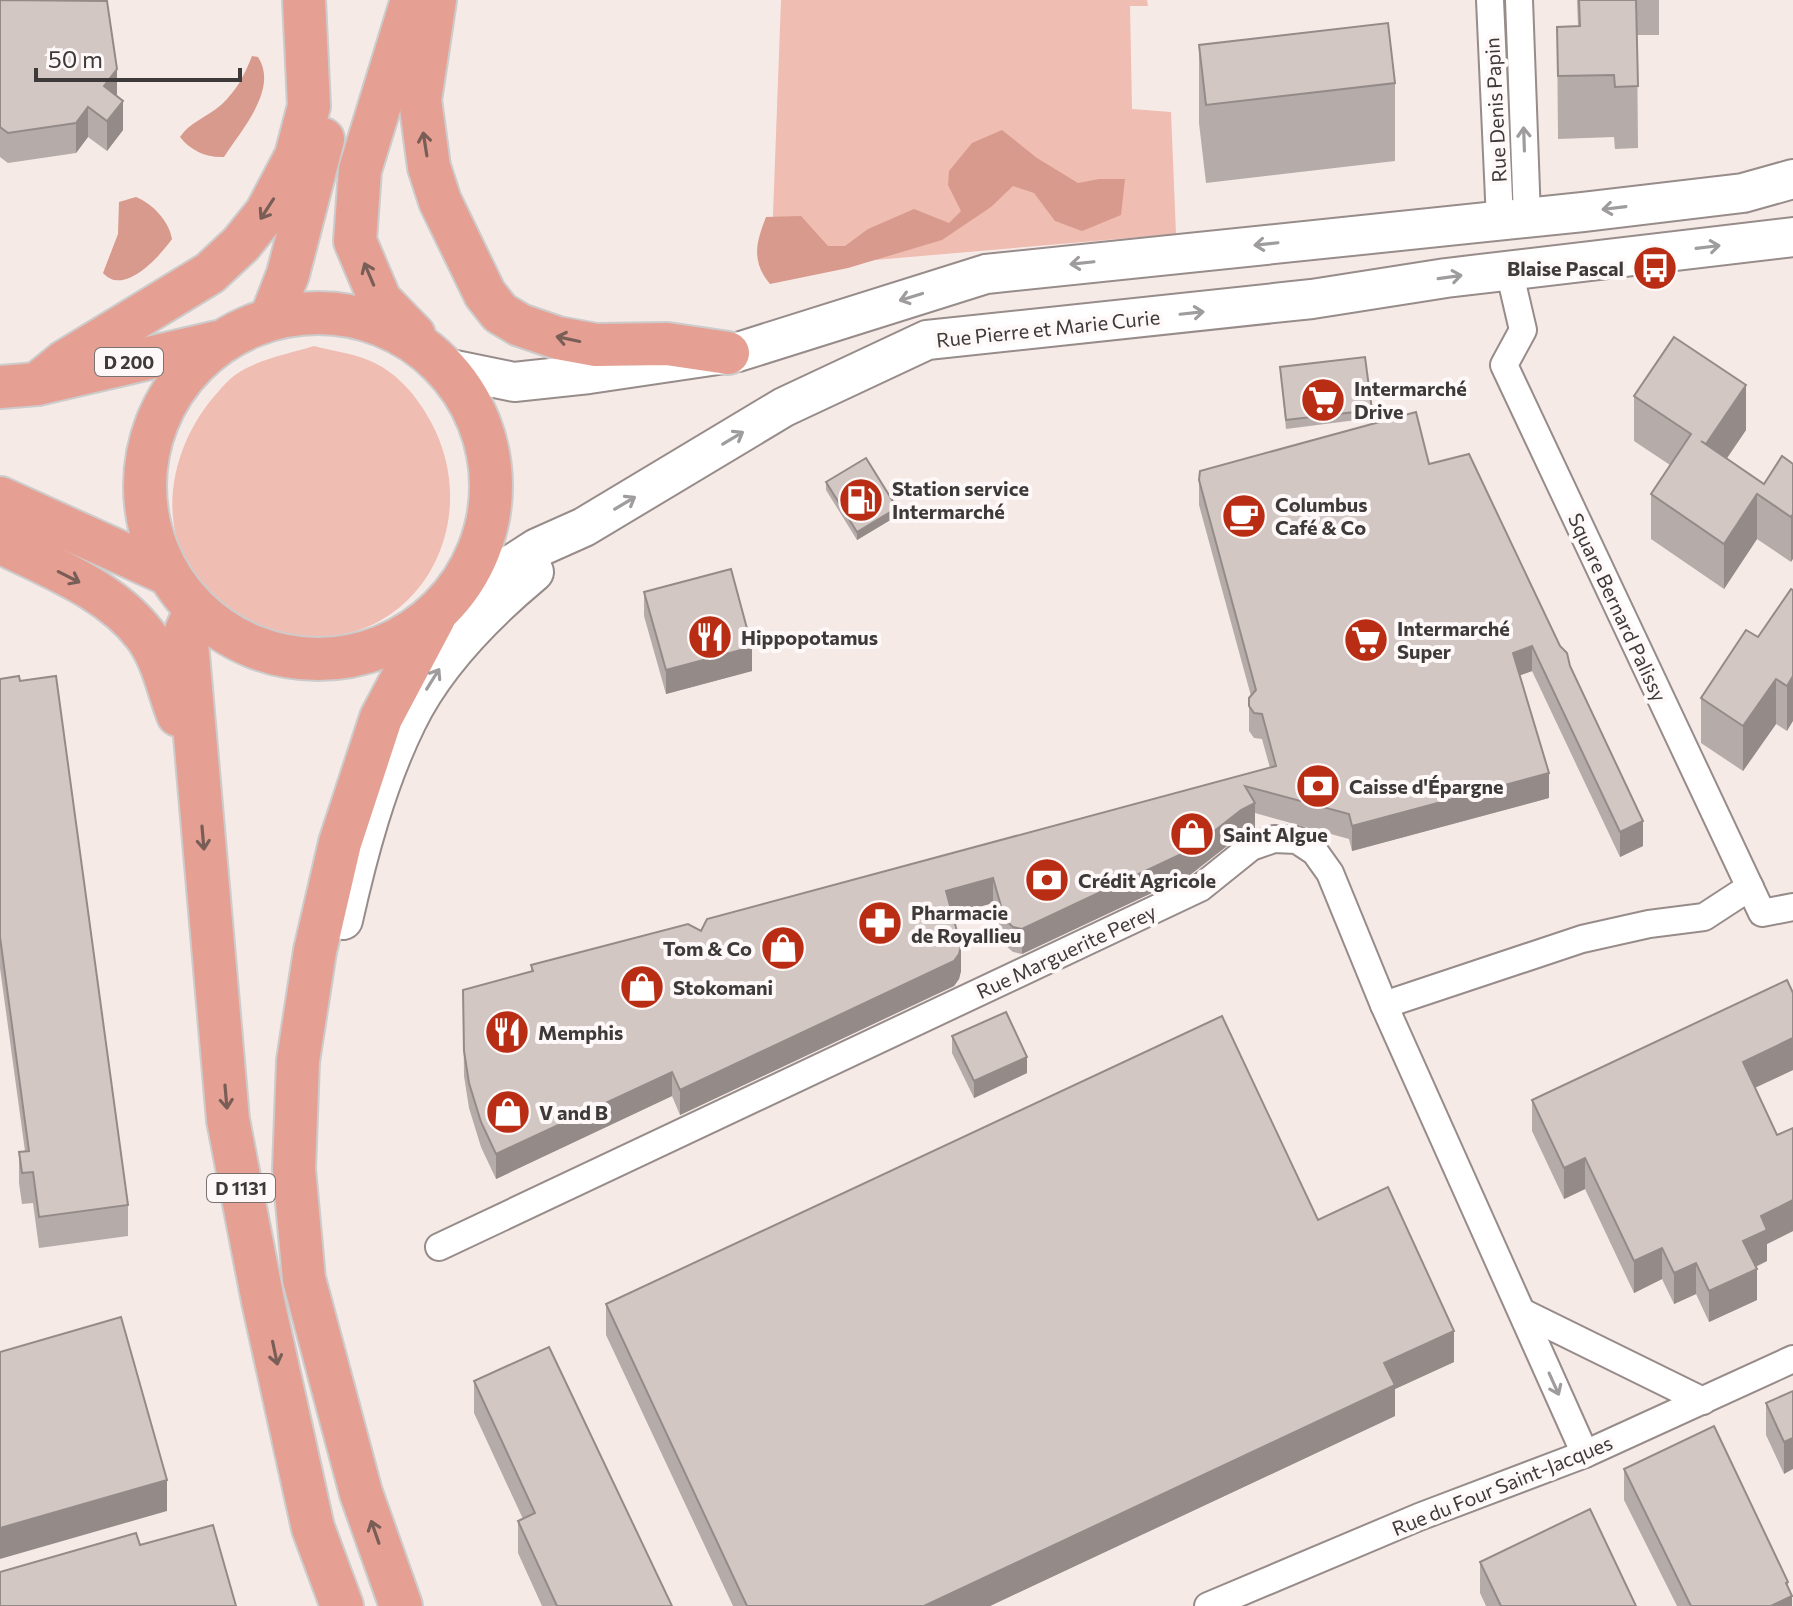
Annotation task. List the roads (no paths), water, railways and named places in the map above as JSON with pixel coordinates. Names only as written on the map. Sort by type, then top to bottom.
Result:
[{"type":"main road","points":[[19,386],[210,273],[241,244],[266,213],[296,156],[309,106],[304,0]]},
{"type":"main road","points":[[271,318],[288,274],[321,153],[330,104],[329,51],[322,0]]},
{"type":"main road","points":[[412,0],[360,170],[355,241],[380,300],[440,362],[479,419],[492,477],[485,537],[446,603]]},
{"type":"main road","points":[[435,0],[420,100],[429,167],[440,201],[485,294],[500,313],[520,325],[558,338],[596,345],[667,344],[728,353]]},
{"type":"main road","points":[[584,527],[537,548],[446,603],[393,644],[344,658],[294,658],[245,644],[195,611],[168,574],[149,525],[144,473],[156,422],[182,377],[221,341],[271,318],[328,312],[385,325],[440,362],[514,382],[728,353],[823,327],[986,274],[1743,193],[1793,179]]},
{"type":"main road","points":[[1509,270],[1514,250],[1526,238],[1555,231],[1530,217]]},
{"type":"main road","name":"Rue Pierre et Marie Curie","points":[[584,527],[784,407],[927,340],[1312,299],[1509,270],[1793,237]]},
{"type":"main road","points":[[1104,322],[1106,301],[1111,290],[1118,282],[1148,270],[1160,255]]},
{"type":"main road","name":"D 200","points":[[19,386],[221,341]]},
{"type":"main road","points":[[0,498],[168,574]]},
{"type":"main road","points":[[301,1240],[311,1166],[314,1080],[325,998],[350,887],[379,791],[408,720],[441,666],[508,594],[584,527]]},
{"type":"main road","points":[[0,542],[96,591],[145,635],[158,660],[196,761]]},
{"type":"main road","name":"D 1131","points":[[401,1606],[361,1493],[304,1279],[294,1169],[298,1061],[315,951],[340,843],[381,718],[446,603]]},
{"type":"main road","name":"D 1131","points":[[195,611],[186,631],[228,1120],[263,1301],[313,1528],[342,1606]]},
{"type":"street","name":"Rue Denis Papin","points":[[1490,0],[1530,217]]},
{"type":"street","name":"Rue Denis Papin","points":[[1519,0],[1530,217]]},
{"type":"street","name":"Square Bernard Palissy","points":[[1509,270],[1523,330],[1504,365],[1762,913],[1793,907]]},
{"type":"street","name":"Rue Marguerite Perey","points":[[439,1247],[1200,888],[1251,847],[1274,839],[1297,840],[1315,852],[1330,873],[1384,1005],[1585,1454]]},
{"type":"street","points":[[1384,1005],[1582,939],[1649,924],[1704,917],[1750,887]]},
{"type":"street","points":[[1524,1313],[1703,1401]]},
{"type":"street","name":"Rue du Four Saint-Jacques","points":[[1208,1606],[1419,1517],[1585,1454],[1793,1359]]},
{"type":"place","name":"Blaise Pascal","points":[[1655,268]]},
{"type":"place","name":"Intermarché Drive","points":[[1323,400]]},
{"type":"place","name":"Station service Intermarché","points":[[861,500]]},
{"type":"place","name":"Columbus Café & Co","points":[[1244,516]]},
{"type":"place","name":"Hippopotamus","points":[[710,637]]},
{"type":"place","name":"Intermarché Super","points":[[1366,640]]},
{"type":"place","name":"Caisse d'Épargne","points":[[1318,786]]},
{"type":"place","name":"Saint Algue","points":[[1192,834]]},
{"type":"place","name":"Crédit Agricole","points":[[1047,880]]},
{"type":"place","name":"Pharmacie de Royallieu","points":[[880,923]]},
{"type":"place","name":"Tom & Co","points":[[783,948]]},
{"type":"place","name":"Stokomani","points":[[642,987]]},
{"type":"place","name":"Memphis","points":[[507,1032]]},
{"type":"place","name":"V and B","points":[[508,1112]]}]
